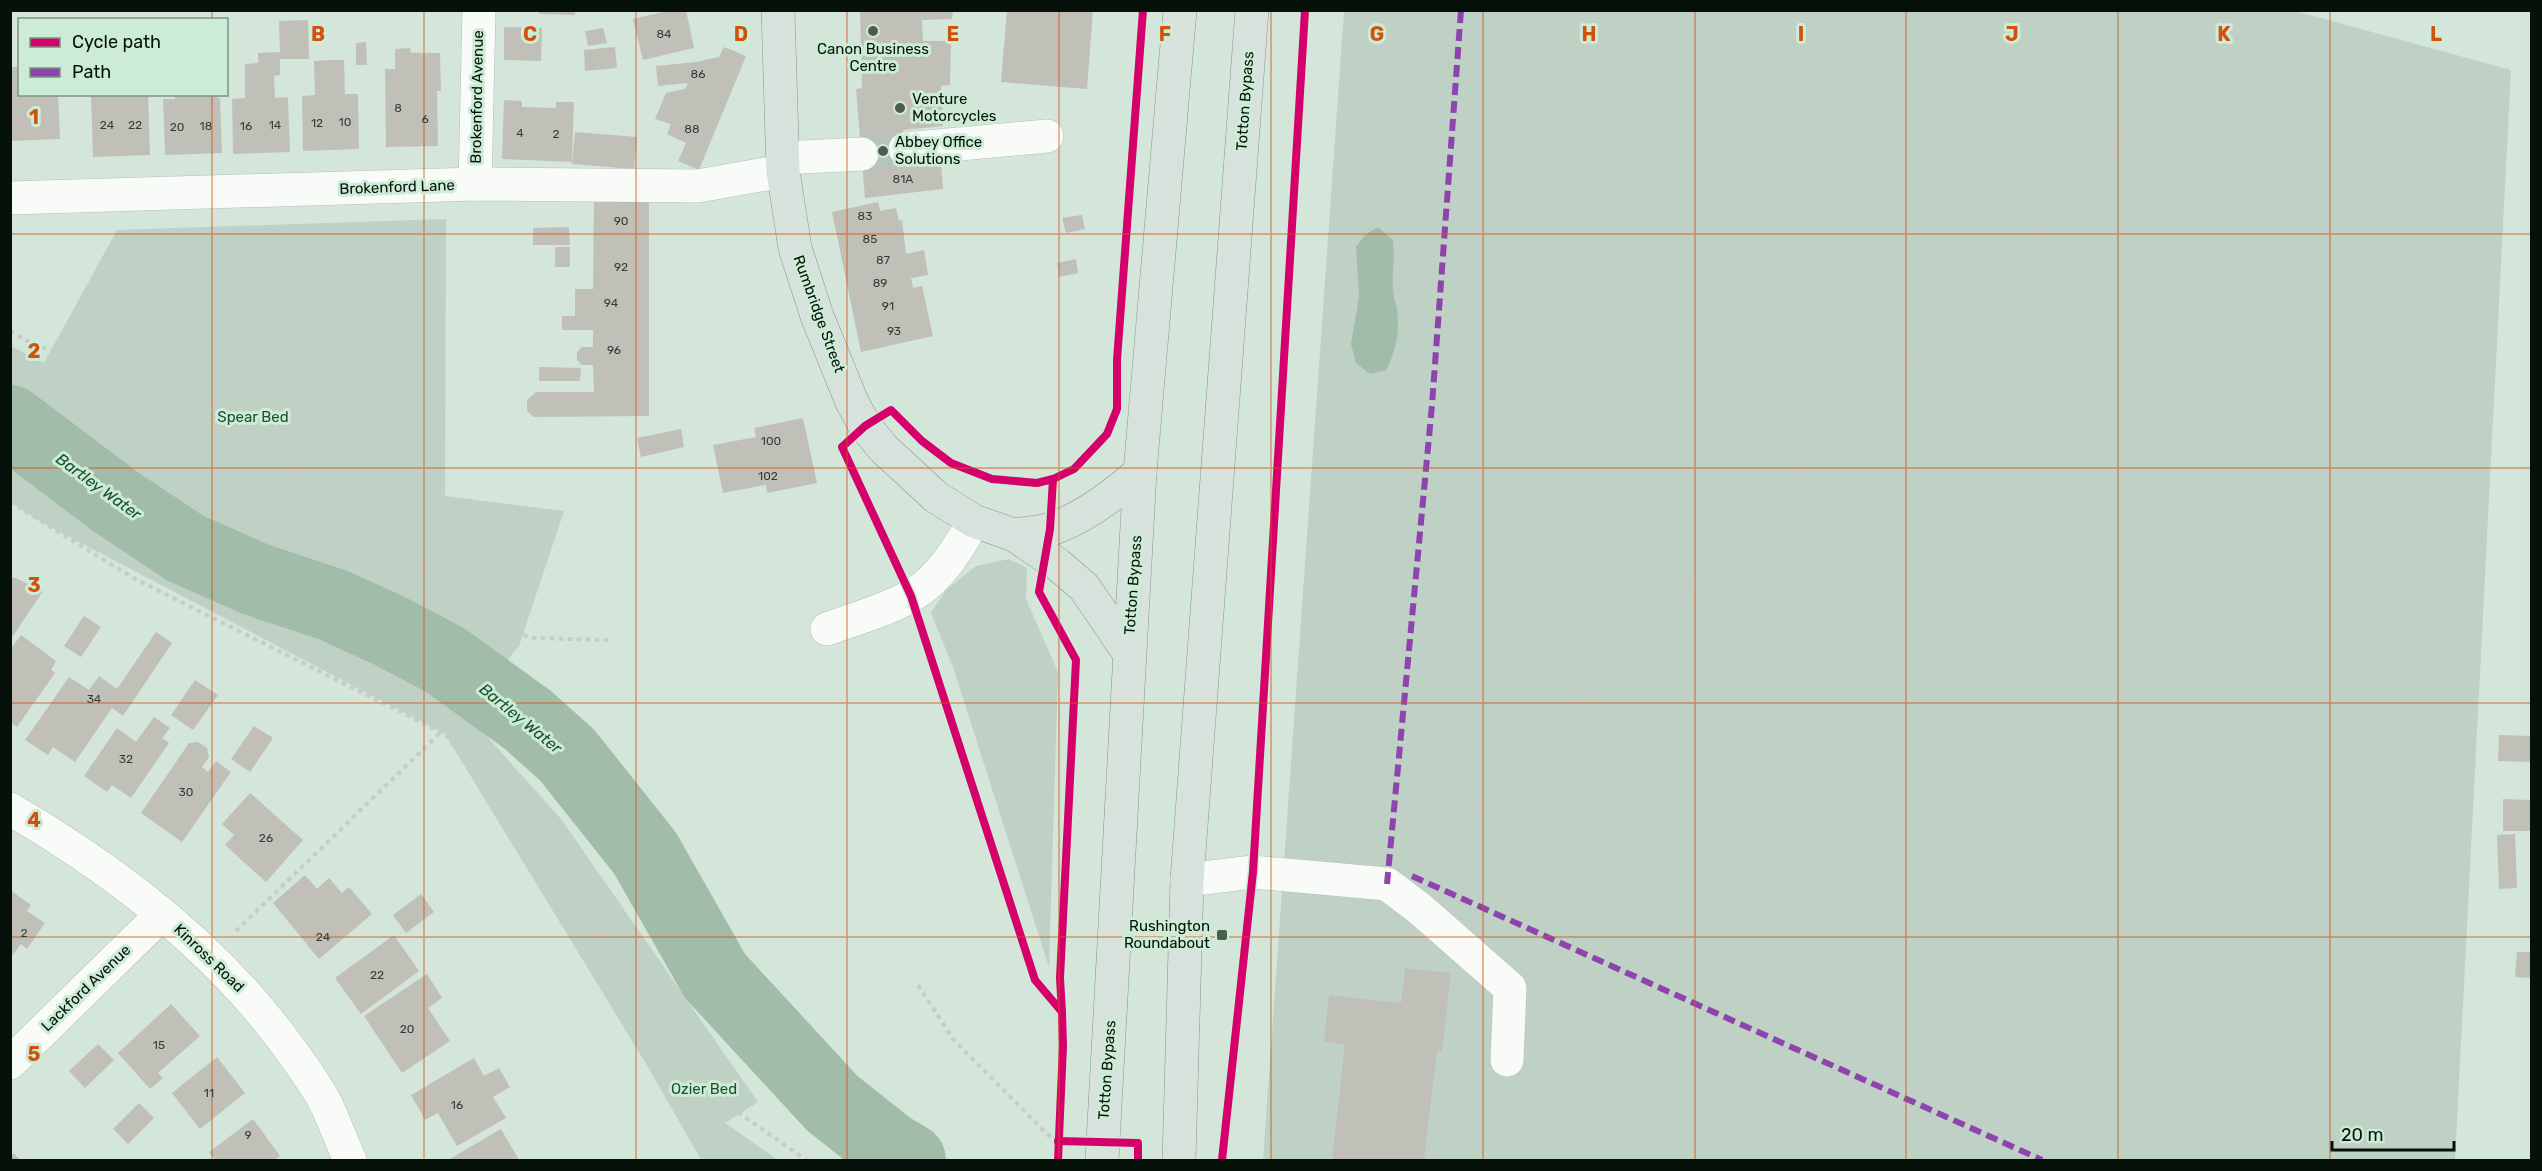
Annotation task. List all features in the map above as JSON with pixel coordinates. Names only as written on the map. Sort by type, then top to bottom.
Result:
[{"type":"main road","name":"Rumbridge Street","points":[[778,10],[783,165],[795,248],[810,294],[852,402],[866,426],[884,449],[936,497],[974,521],[1014,535],[1057,564],[1084,587],[1129,653]]},
{"type":"main road","name":"Totton Bypass","points":[[1102,1152],[1140,472],[1180,10]]},
{"type":"main road","name":"Totton Bypass","points":[[1179,1161],[1187,880],[1252,10]]},
{"type":"main road","name":"Rumbridge Street","points":[[1014,535],[1050,530],[1087,512],[1121,489],[1140,472]]},
{"type":"street","name":"Brokenford Avenue","points":[[475,184],[479,10]]},
{"type":"street","points":[[905,149],[1047,136]]},
{"type":"street","name":"Brokenford Lane","points":[[10,198],[475,184],[698,186],[783,165],[861,154]]},
{"type":"street","points":[[827,629],[910,596],[934,578],[957,551],[974,521]]},
{"type":"street","name":"Kinross Road","points":[[10,809],[39,826],[162,914],[210,956],[271,1023],[305,1069],[326,1105],[350,1161]]},
{"type":"street","points":[[1187,880],[1254,872],[1387,884],[1509,988],[1507,1060]]},
{"type":"street","name":"Lackford Avenue","points":[[10,1063],[162,914]]},
{"type":"path","points":[[1421,867],[2250,10]]},
{"type":"path","points":[[10,331],[36,346],[59,352],[126,349],[170,371],[340,508],[482,614],[530,638],[608,640]]},
{"type":"path","points":[[10,502],[135,579],[441,732],[651,1006],[739,1113],[806,1161]]},
{"type":"path","points":[[210,956],[441,732]]},
{"type":"path","points":[[918,985],[952,1039],[1048,1135],[1058,1141],[1102,1152]]},
{"type":"path","points":[[1058,1151],[1059,1130]]},
{"type":"green space","points":[[1344,11],[2295,11],[2511,70],[2455,1160],[1263,1160]]},
{"type":"green space","name":"Spear Bed","points":[[446,219],[445,496],[564,511],[519,646],[464,711],[561,819],[758,1102],[725,1123],[778,1160],[701,1160],[648,1067],[445,734],[41,522],[11,502],[11,346],[44,363],[117,230]]},
{"type":"green space","points":[[1009,559],[1027,568],[1026,599],[1058,672],[1049,967],[953,667],[931,613],[946,590],[976,566]]},
{"type":"shaded area","points":[[1378,227],[1393,240],[1393,290],[1398,326],[1395,348],[1386,370],[1370,374],[1356,363],[1351,344],[1359,297],[1356,247],[1365,235]]},
{"type":"building","points":[[539,10],[575,10],[575,15],[539,14]]},
{"type":"building","points":[[671,10],[686,10],[694,48],[643,60],[633,19]]},
{"type":"building","points":[[860,10],[953,10],[952,19],[922,20],[923,41],[951,41],[950,85],[941,86],[943,126],[903,130],[907,166],[941,164],[943,189],[865,198],[856,89],[862,88]]},
{"type":"building","points":[[1007,10],[1093,10],[1087,89],[1001,82]]},
{"type":"building","points":[[308,20],[309,59],[280,59],[280,75],[274,76],[275,98],[288,97],[290,152],[233,154],[232,99],[245,98],[245,64],[258,63],[258,53],[280,52],[279,21]]},
{"type":"building","points":[[504,27],[542,28],[541,61],[504,60]]},
{"type":"building","points":[[603,28],[607,43],[588,46],[585,31]]},
{"type":"building","points":[[366,42],[367,65],[356,65],[356,43]]},
{"type":"building","points":[[615,47],[617,68],[585,71],[584,50]]},
{"type":"building","points":[[724,47],[746,56],[699,170],[678,161],[686,143],[667,134],[671,124],[655,119],[666,93],[685,89],[688,83],[658,86],[656,66],[719,57]]},
{"type":"building","points":[[410,48],[411,53],[440,53],[441,91],[437,91],[438,146],[386,147],[385,69],[395,69],[395,49]]},
{"type":"building","points":[[344,60],[345,94],[358,94],[359,149],[303,151],[302,96],[315,95],[314,61]]},
{"type":"building","points":[[10,67],[18,67],[18,96],[58,96],[60,139],[10,141]]},
{"type":"building","points":[[91,96],[148,96],[150,155],[93,157]]},
{"type":"building","points":[[175,96],[217,96],[220,98],[222,153],[165,155],[163,99],[175,99]]},
{"type":"building","points":[[504,100],[522,101],[522,107],[556,108],[556,102],[574,102],[572,162],[502,159]]},
{"type":"building","points":[[575,132],[637,137],[634,169],[572,164]]},
{"type":"building","points":[[594,196],[649,196],[649,416],[534,417],[527,411],[527,400],[536,392],[594,392],[593,365],[582,365],[577,360],[577,352],[582,347],[593,347],[593,330],[562,330],[562,316],[575,316],[575,289],[593,289]]},
{"type":"building","points":[[878,202],[880,211],[896,208],[899,221],[902,220],[906,254],[924,250],[928,275],[911,278],[913,288],[922,286],[933,336],[861,352],[832,212]]},
{"type":"building","points":[[1082,215],[1085,229],[1066,233],[1062,218]]},
{"type":"building","points":[[569,227],[570,245],[533,245],[533,228]]},
{"type":"building","points":[[555,247],[570,247],[570,267],[555,267]]},
{"type":"building","points":[[1076,259],[1078,273],[1059,277],[1057,263]]},
{"type":"building","points":[[539,367],[581,368],[580,381],[539,381]]},
{"type":"building","points":[[803,418],[817,483],[767,493],[766,485],[723,493],[713,445],[756,437],[754,428]]},
{"type":"building","points":[[681,429],[684,447],[641,457],[637,438]]},
{"type":"building","points":[[13,577],[43,591],[13,636],[10,635],[10,583]]},
{"type":"building","points":[[84,616],[101,627],[81,657],[64,646]]},
{"type":"building","points":[[156,632],[172,643],[123,716],[112,708],[75,762],[53,747],[48,755],[25,740],[69,677],[89,690],[99,676],[117,689]]},
{"type":"building","points":[[21,635],[56,661],[51,670],[55,673],[17,727],[10,722],[10,650]]},
{"type":"building","points":[[195,680],[218,695],[193,730],[171,715]]},
{"type":"building","points":[[154,717],[170,728],[162,738],[169,743],[131,798],[112,785],[107,792],[84,776],[117,728],[136,742]]},
{"type":"building","points":[[254,726],[273,738],[250,772],[231,759]]},
{"type":"building","points":[[2499,735],[2532,736],[2532,762],[2498,761]]},
{"type":"building","points":[[198,742],[207,748],[209,757],[202,767],[208,772],[216,761],[231,772],[182,842],[141,813],[189,743]]},
{"type":"building","points":[[250,793],[303,840],[266,882],[225,845],[234,835],[222,824]]},
{"type":"building","points":[[2503,799],[2532,800],[2532,831],[2503,831]]},
{"type":"building","points":[[2515,834],[2517,888],[2499,889],[2497,835]]},
{"type":"building","points":[[305,875],[317,889],[329,878],[342,893],[349,887],[372,914],[319,959],[273,903]]},
{"type":"building","points":[[10,890],[31,905],[27,911],[45,923],[27,949],[21,944],[10,958]]},
{"type":"building","points":[[421,894],[434,912],[406,933],[393,915]]},
{"type":"building","points":[[394,935],[419,971],[361,1014],[335,978]]},
{"type":"building","points":[[2517,952],[2532,952],[2532,978],[2515,977]]},
{"type":"building","points":[[1405,968],[1451,973],[1442,1051],[1437,1051],[1424,1160],[1332,1160],[1345,1044],[1324,1042],[1329,995],[1401,1003]]},
{"type":"building","points":[[427,974],[442,998],[428,1008],[450,1041],[402,1073],[364,1016]]},
{"type":"building","points":[[171,1004],[200,1036],[158,1073],[163,1078],[150,1089],[118,1053]]},
{"type":"building","points":[[98,1044],[114,1060],[85,1088],[69,1071]]},
{"type":"building","points":[[217,1057],[245,1093],[200,1129],[172,1093]]},
{"type":"building","points":[[474,1058],[484,1076],[499,1068],[510,1087],[493,1097],[506,1118],[457,1146],[438,1113],[425,1120],[411,1095]]},
{"type":"building","points":[[139,1103],[154,1118],[128,1144],[113,1129]]},
{"type":"building","points":[[253,1119],[280,1156],[274,1160],[215,1160],[209,1152]]},
{"type":"building","points":[[501,1129],[519,1160],[448,1160]]},
{"type":"building","points":[[13,1153],[21,1160],[10,1160]]},
{"type":"waterway","name":"Bartley Water","points":[[10,422],[116,502],[185,548],[255,579],[333,605],[390,631],[445,660],[528,720],[567,755],[645,853],[715,976],[832,1103],[890,1149],[909,1160]]},
{"type":"tunnel","points":[[862,154],[905,149]]},
{"type":"marked path","points":[[1387,884],[1432,405],[1461,10]]},
{"type":"marked path","points":[[1412,876],[2042,1160]]},
{"type":"cycle path","points":[[1058,1160],[1063,1046],[1062,1012],[1035,980],[911,596],[842,447],[865,426],[891,410],[922,441],[951,463],[992,479],[1037,483],[1053,479],[1074,469],[1107,434],[1117,409],[1117,360],[1143,10]]},
{"type":"cycle path","points":[[1222,1160],[1253,872],[1305,10]]},
{"type":"cycle path","points":[[1053,479],[1050,529],[1039,592],[1076,660],[1060,978],[1062,1012]]},
{"type":"cycle path","points":[[1058,1141],[1138,1143],[1138,1160]]},
{"type":"place","name":"Canon Business Centre","points":[[873,31]]},
{"type":"place","name":"Venture Motorcycles","points":[[900,108]]},
{"type":"place","name":"Abbey Office Solutions","points":[[883,151]]},
{"type":"place","name":"Rushington Roundabout","points":[[1222,935]]},
{"type":"park label","name":"Ozier Bed","points":[[704,1089]]}]
